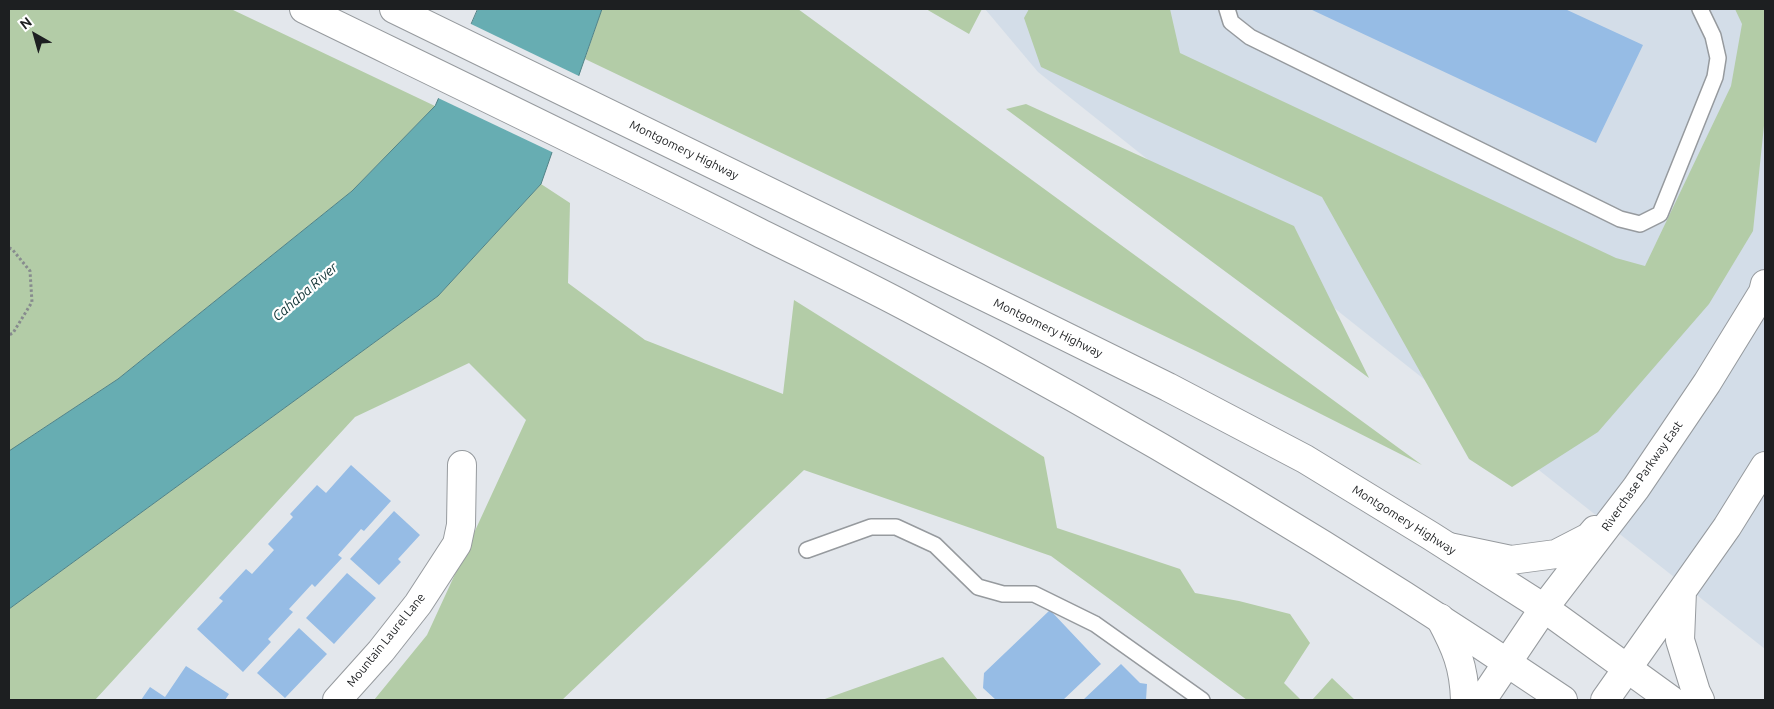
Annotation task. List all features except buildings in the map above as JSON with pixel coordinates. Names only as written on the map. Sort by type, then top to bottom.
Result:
[{"type":"main road","points":[[304,9],[667,186],[906,306],[1084,403],[1227,485],[1440,618],[1563,700]]},
{"type":"main road","name":"Montgomery Highway","points":[[394,9],[1168,387],[1305,459],[1448,546],[1544,608],[1671,700]]},
{"type":"main road","name":"Riverchase Parkway East","points":[[1482,700],[1544,608],[1636,488],[1707,383],[1763,292],[1765,284]]},
{"type":"main road","name":"Mountain Laurel Lane","points":[[336,700],[381,651],[418,604],[457,544],[461,525],[462,466]]},
{"type":"main road","points":[[1605,700],[1728,527],[1765,466]]},
{"type":"main road","points":[[1448,546],[1511,560],[1556,554],[1589,536],[1636,488]]},
{"type":"main road","points":[[1682,591],[1680,640],[1700,700]]},
{"type":"main road","points":[[1440,618],[1456,649],[1464,680],[1465,700]]},
{"type":"lane","points":[[1228,9],[1231,22],[1250,37],[1620,219],[1640,224],[1660,214],[1715,77],[1718,58],[1713,36],[1700,9]]},
{"type":"lane","points":[[807,550],[871,528],[896,527],[935,545],[978,587],[1003,594],[1034,594],[1095,624],[1202,700]]},
{"type":"path","points":[[9,248],[12,249],[30,271],[32,302],[13,332],[9,335]]},
{"type":"shaded area","points":[[985,9],[1765,9],[1765,649],[1038,72]]},
{"type":"green space","points":[[9,9],[231,9],[435,106],[352,191],[118,379],[30,437],[9,504]]},
{"type":"green space","points":[[602,9],[798,9],[1422,465],[1198,352],[585,59]]},
{"type":"green space","points":[[926,9],[982,9],[969,34]]},
{"type":"green space","points":[[1029,9],[1170,9],[1180,53],[1616,258],[1645,266],[1731,86],[1742,24],[1735,9],[1765,9],[1765,116],[1753,231],[1709,304],[1598,432],[1512,487],[1469,459],[1322,197],[1041,67],[1024,18]]},
{"type":"green space","points":[[1026,104],[1294,226],[1369,378],[1006,109]]},
{"type":"green space","points":[[541,184],[570,203],[568,283],[645,340],[783,394],[794,300],[1044,457],[1057,528],[1180,569],[1195,593],[1239,601],[1290,614],[1310,643],[1284,683],[1301,700],[1247,700],[1051,556],[804,470],[562,700],[374,700],[427,635],[526,420],[469,363],[355,417],[95,700],[9,700],[9,609],[438,296]]},
{"type":"green space","points":[[943,657],[978,700],[822,700]]},
{"type":"green space","points":[[1332,678],[1355,700],[1312,700]]},
{"type":"water","name":"Cahaba River","points":[[478,9],[602,9],[541,184],[438,296],[9,609],[9,451],[118,379],[352,191],[435,106]]},
{"type":"pier","points":[[469,23],[581,77],[554,153],[436,97]]}]
